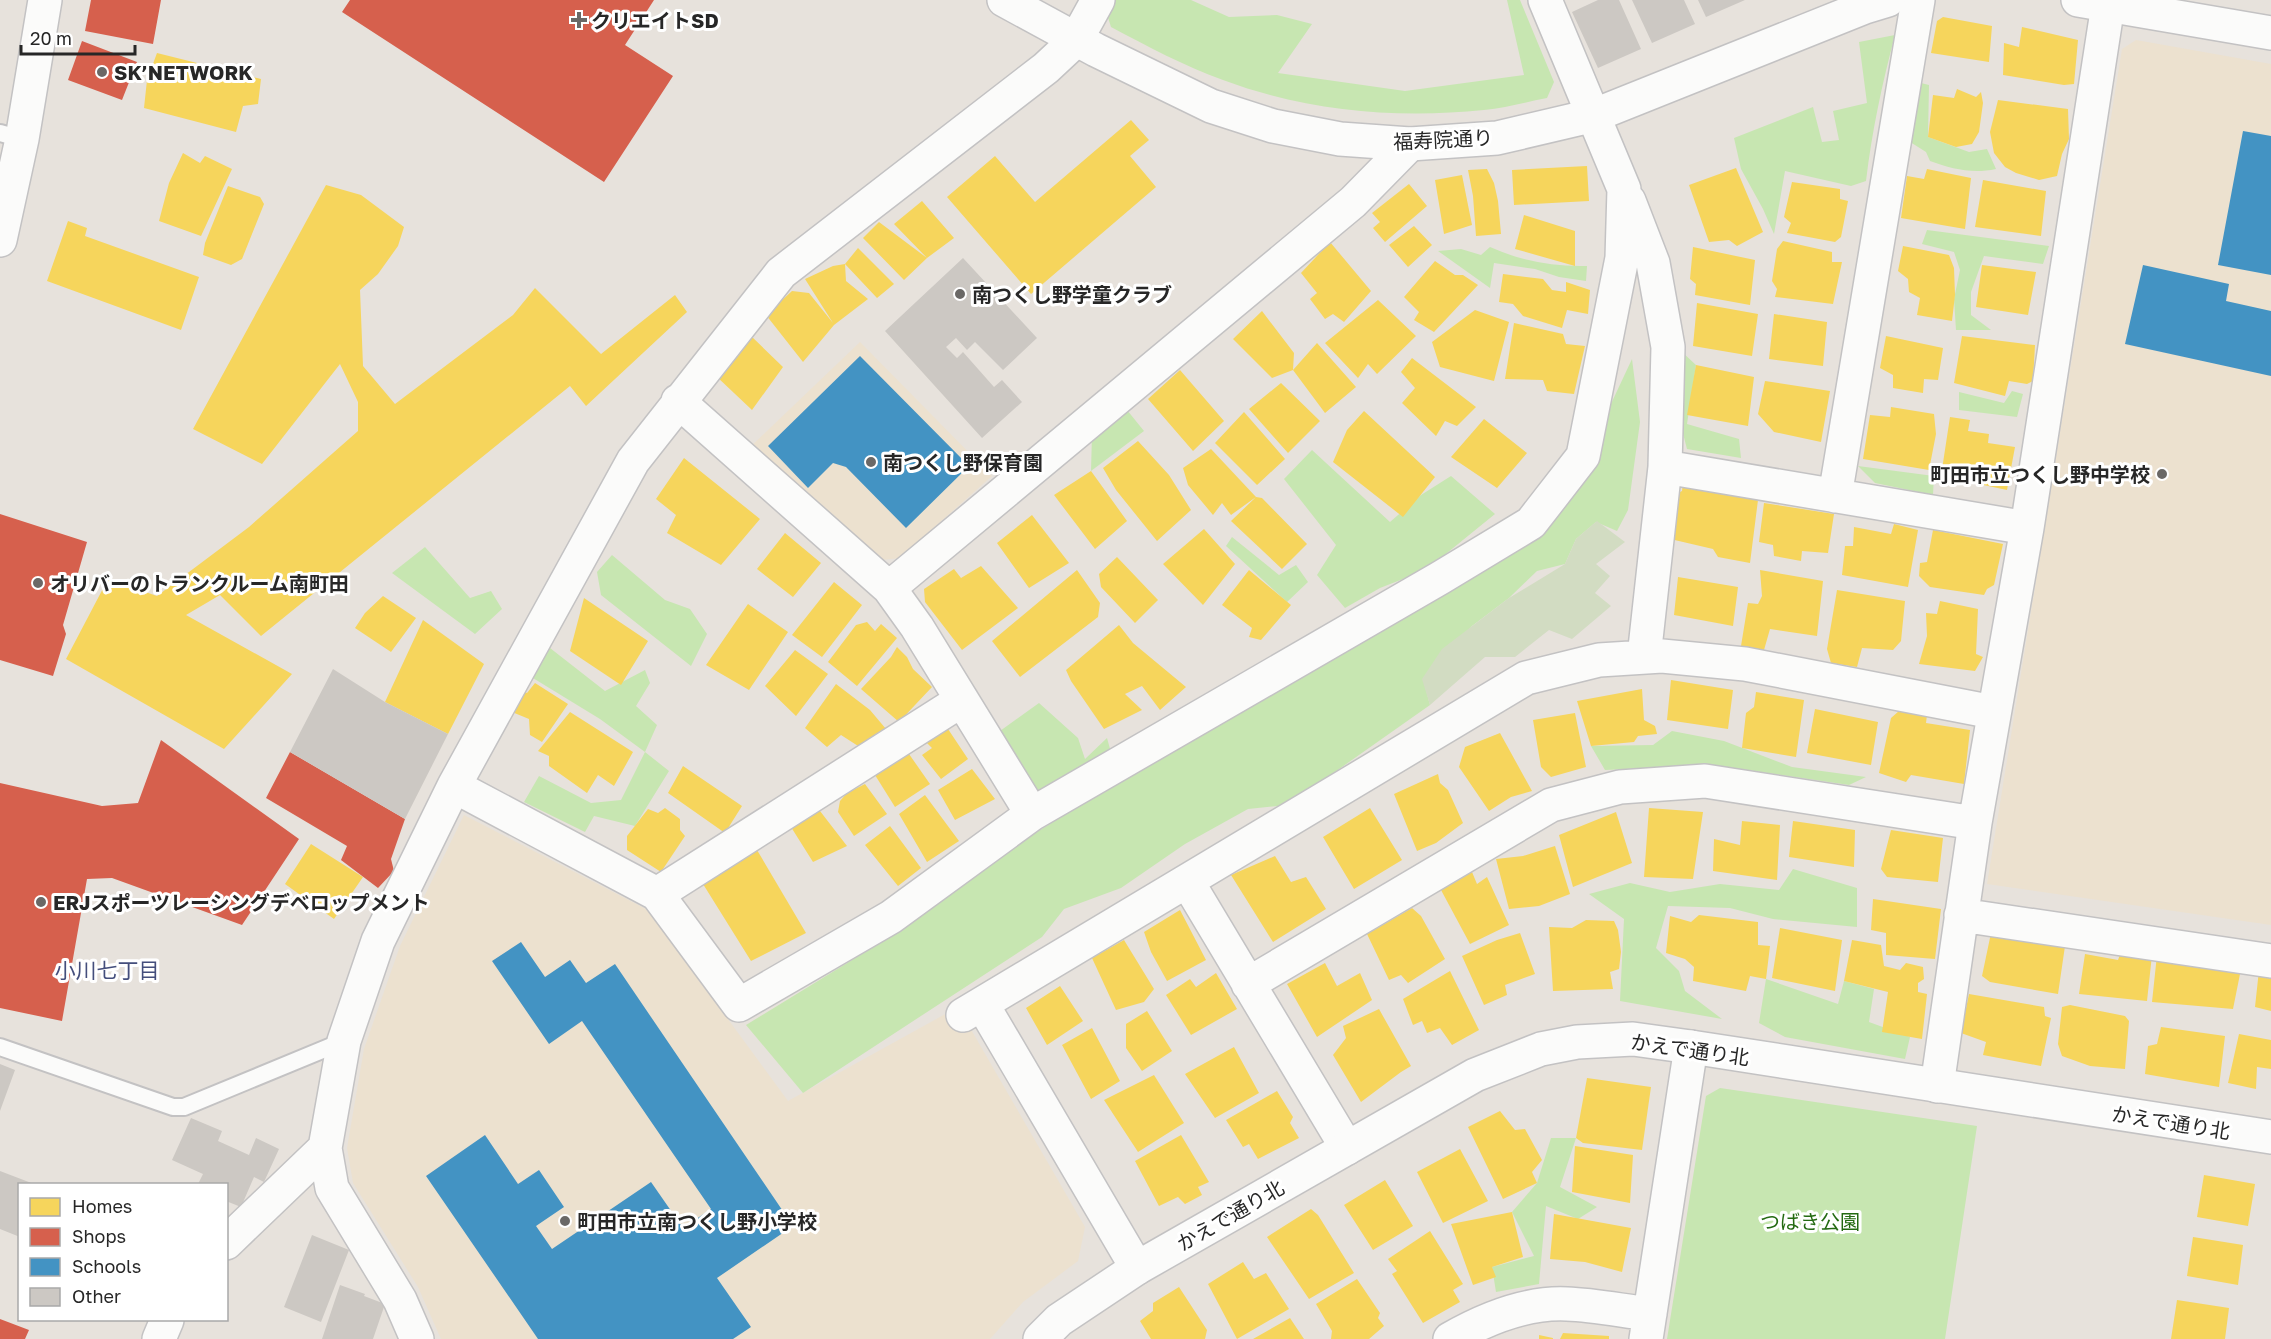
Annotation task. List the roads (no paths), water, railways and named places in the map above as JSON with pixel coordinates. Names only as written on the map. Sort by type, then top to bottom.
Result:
[{"type":"street","points":[[0,240],[11,136],[45,0]]},
{"type":"street","name":"福寿院通り","points":[[1004,0],[1150,78],[1211,106],[1273,126],[1340,140],[1410,144],[1497,138],[1595,115],[1865,7],[1888,0]]},
{"type":"street","points":[[417,1339],[400,1300],[332,1188],[324,1148],[344,1041],[378,941],[454,786],[633,461],[781,273],[1046,68],[1076,40],[1098,0]]},
{"type":"street","points":[[1545,0],[1595,115],[1653,263],[1668,347],[1665,468],[1644,657]]},
{"type":"street","points":[[1835,496],[1918,0]]},
{"type":"street","points":[[1937,1086],[1975,823],[2027,528],[2094,2],[2271,33]]},
{"type":"street","points":[[889,588],[1353,202],[1410,144]]},
{"type":"street","points":[[454,786],[657,894],[739,1005],[891,917],[1032,814],[1430,584],[1531,523],[1583,456],[1623,258],[1624,189]]},
{"type":"street","points":[[678,402],[889,588],[917,627],[1032,814]]},
{"type":"street","points":[[1665,468],[2027,528]]},
{"type":"street","points":[[1137,1268],[973,1010],[1526,678],[1599,660],[1662,656],[1745,664],[1994,712]]},
{"type":"street","points":[[657,894],[962,700]]},
{"type":"street","points":[[1248,984],[1551,805],[1620,787],[1705,781],[1975,823]]},
{"type":"street","points":[[1187,881],[1347,1148]]},
{"type":"street","points":[[1961,915],[2271,961]]},
{"type":"street","name":"かえで通り北","points":[[1040,1339],[1059,1320],[1137,1268],[1475,1075],[1541,1049],[1577,1042],[1633,1039],[2271,1137]]},
{"type":"street","points":[[1450,1339],[1483,1321],[1527,1308],[1566,1304],[1648,1327],[1691,1047]]},
{"type":"street","points":[[228,1241],[324,1148]]},
{"type":"street","points":[[159,1339],[167,1321]]},
{"type":"lane","points":[[0,1047],[173,1107],[184,1107],[344,1041]]},
{"type":"place","name":"クリエイトSD","points":[[579,20]]},
{"type":"place","name":"SK’NETWORK","points":[[102,72]]},
{"type":"place","name":"南つくし野学童クラブ","points":[[960,294]]},
{"type":"place","name":"南つくし野保育園","points":[[871,462]]},
{"type":"place","name":"町田市立つくし野中学校","points":[[2162,474]]},
{"type":"place","name":"オリバーのトランクルーム南町田","points":[[38,583]]},
{"type":"place","name":"ERJスポーツレーシングデベロップメント","points":[[41,902]]},
{"type":"place","name":"町田市立南つくし野小学校","points":[[565,1221]]},
{"type":"district","name":"小川七丁目","points":[[107,970]]},
{"type":"park label","name":"つばき公園","points":[[1810,1221]]}]
